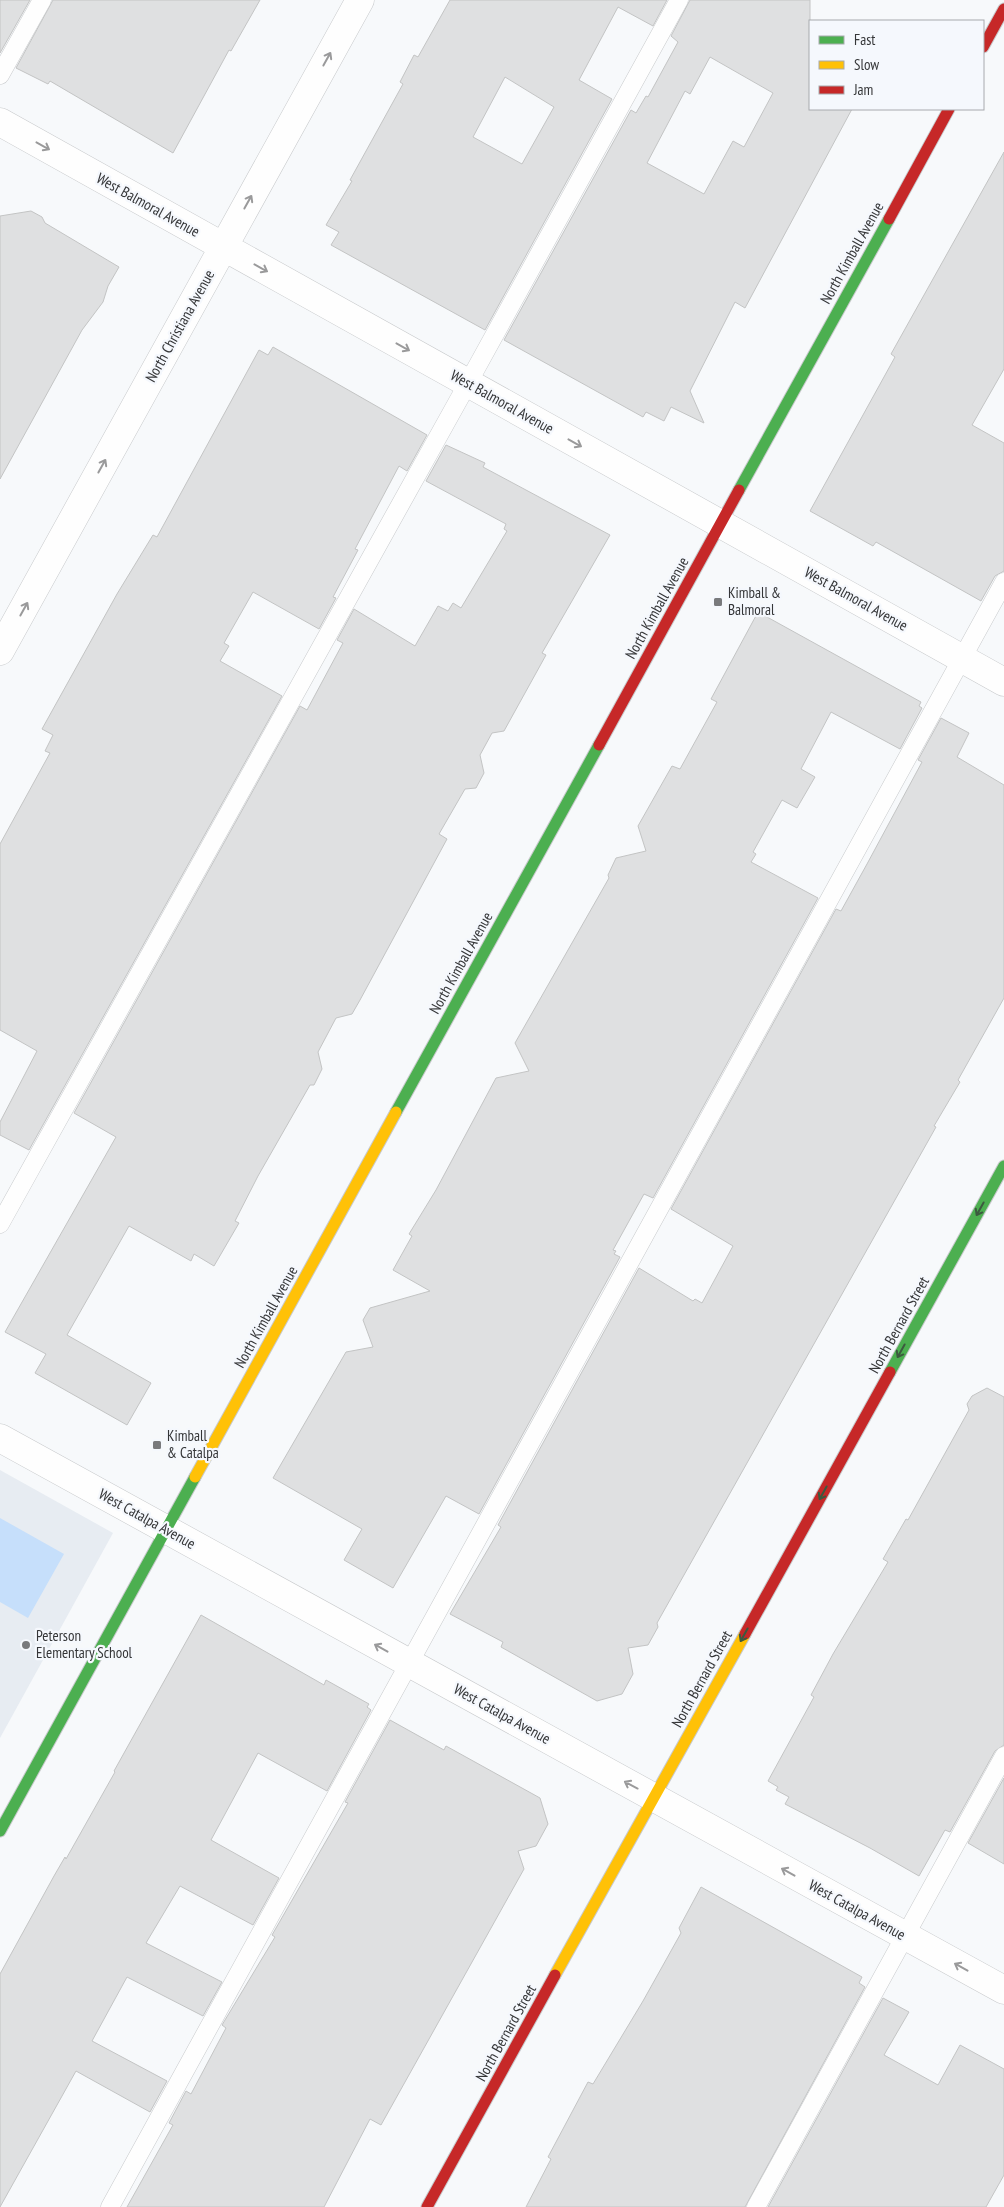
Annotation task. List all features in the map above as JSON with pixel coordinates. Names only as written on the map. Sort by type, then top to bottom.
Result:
[{"type":"street","name":"North Christiana Avenue","points":[[0,651],[360,0]]},
{"type":"street","points":[[984,45],[1004,9]]},
{"type":"street","name":"North Kimball Avenue","points":[[0,1831],[948,110]]},
{"type":"street","name":"West Balmoral Avenue","points":[[0,122],[1004,682]]},
{"type":"street","name":"North Bernard Street","points":[[426,2207],[1004,1166]]},
{"type":"street","name":"West Catalpa Avenue","points":[[0,1438],[1004,1990]]},
{"type":"lane","points":[[0,75],[42,0]]},
{"type":"lane","points":[[0,1224],[679,0]]},
{"type":"lane","points":[[110,2207],[1004,582]]},
{"type":"lane","points":[[756,2207],[1004,1756]]},
{"type":"shaded area","name":"Peterson Elementary School","points":[[0,1470],[113,1533],[0,1738]]},
{"type":"shaded area","points":[[0,1518],[64,1554],[28,1618],[0,1602]]},
{"type":"building","points":[[0,0],[30,0],[0,53]]},
{"type":"building","points":[[53,0],[260,0],[231,51],[229,50],[173,153],[50,81],[48,84],[16,68]]},
{"type":"building","points":[[450,0],[667,0],[653,26],[618,7],[579,80],[612,99],[485,330],[331,245],[339,232],[326,225],[352,181],[350,180],[403,84],[400,82],[414,55],[418,57]],"holes":[[[505,77],[554,107],[522,164],[473,137]]]},
{"type":"building","points":[[690,0],[810,0],[809,110],[851,110],[745,308],[735,302],[690,391],[704,423],[671,407],[664,421],[646,412],[643,417],[504,340],[631,110],[636,113],[646,96],[648,97],[678,42],[671,36]],"holes":[[[710,57],[773,93],[744,147],[733,141],[704,194],[647,163],[685,91],[690,94]]]},
{"type":"building","points":[[1004,152],[1004,369],[972,425],[1004,443],[1004,571],[995,576],[981,601],[876,542],[873,546],[810,511],[895,357],[891,354]]},
{"type":"building","points":[[31,211],[42,217],[45,223],[119,267],[108,286],[103,302],[82,330],[0,479],[0,216]]},
{"type":"building","points":[[273,347],[427,435],[407,471],[399,466],[355,549],[358,550],[333,597],[336,598],[319,629],[253,592],[224,643],[229,646],[220,661],[282,696],[29,1150],[0,1135],[0,1122],[37,1051],[0,1030],[0,844],[50,753],[45,751],[53,735],[42,729],[117,594],[153,535],[157,537],[259,350],[268,355]]},
{"type":"building","points":[[446,445],[485,463],[483,467],[610,535],[542,653],[546,655],[504,731],[492,733],[480,755],[484,773],[476,788],[465,789],[439,834],[447,839],[360,1000],[352,1014],[336,1018],[318,1052],[322,1069],[314,1085],[310,1085],[258,1176],[235,1221],[239,1223],[214,1266],[194,1254],[191,1261],[129,1226],[67,1335],[151,1383],[127,1425],[35,1373],[46,1354],[5,1332],[116,1137],[74,1113],[300,706],[307,710],[343,643],[337,640],[354,609],[415,646],[438,606],[448,611],[453,603],[461,608],[507,531],[504,529],[506,524],[426,481]]},
{"type":"building","points":[[758,612],[921,702],[919,706],[922,708],[900,749],[831,712],[801,769],[815,777],[797,808],[782,800],[753,852],[756,854],[751,862],[818,898],[653,1198],[644,1194],[613,1250],[616,1251],[614,1254],[620,1257],[479,1514],[446,1496],[393,1588],[344,1560],[362,1529],[273,1478],[346,1352],[373,1347],[363,1320],[370,1308],[430,1291],[393,1270],[412,1236],[409,1234],[436,1190],[496,1078],[529,1071],[515,1043],[609,878],[608,875],[616,858],[646,851],[638,826],[672,766],[680,769],[717,702],[711,699]]},
{"type":"building","points":[[941,718],[969,733],[957,757],[1004,785],[1004,998],[958,1080],[960,1082],[934,1126],[936,1127],[657,1623],[658,1627],[648,1645],[628,1648],[633,1674],[622,1694],[597,1701],[501,1647],[503,1642],[450,1614],[501,1527],[498,1525],[639,1268],[693,1301],[695,1299],[702,1303],[733,1246],[671,1209],[836,909],[841,911],[867,864],[922,762],[918,760]]},
{"type":"building","points":[[987,1388],[1004,1397],[1004,1745],[995,1751],[950,1832],[945,1830],[919,1876],[785,1804],[789,1797],[776,1790],[778,1787],[768,1781],[814,1697],[811,1695],[833,1654],[888,1562],[883,1559],[906,1519],[908,1520],[969,1410],[967,1404],[972,1396]]},
{"type":"building","points":[[201,1615],[324,1685],[326,1680],[369,1704],[367,1707],[371,1710],[327,1791],[258,1753],[211,1840],[279,1878],[253,1925],[180,1886],[146,1943],[222,1982],[203,2016],[127,1977],[92,2041],[167,2081],[150,2112],[76,2071],[0,2207],[0,1974],[54,1876],[65,1857],[66,1859],[115,1772]]},
{"type":"building","points":[[390,1720],[444,1750],[446,1746],[540,1798],[548,1824],[536,1846],[518,1851],[524,1869],[381,2125],[370,2119],[324,2207],[127,2207],[173,2125],[169,2123],[186,2091],[191,2094],[226,2028],[222,2025],[275,1937],[272,1935],[348,1803],[345,1802]]},
{"type":"building","points":[[1004,1778],[1004,1864],[968,1843]]},
{"type":"building","points":[[701,1887],[862,1977],[859,1983],[865,1987],[745,2207],[526,2207],[551,2159],[548,2157],[588,2082],[593,2084],[643,2001],[681,1933],[679,1928]]},
{"type":"building","points":[[883,1998],[909,2012],[884,2055],[938,2085],[960,2045],[1004,2069],[1004,2175],[986,2207],[768,2207]]},
{"type":"traffic: fast","points":[[739,490],[889,219]]},
{"type":"traffic: fast","points":[[396,1112],[599,745]]},
{"type":"traffic: fast","points":[[890,1372],[1004,1166]]},
{"type":"traffic: fast","points":[[0,1831],[195,1477]]},
{"type":"traffic: slow","points":[[195,1477],[396,1112]]},
{"type":"traffic: slow","points":[[555,1975],[745,1634]]},
{"type":"traffic: jam","points":[[984,45],[1004,9]]},
{"type":"traffic: jam","points":[[889,219],[948,110]]},
{"type":"traffic: jam","points":[[599,745],[739,490]]},
{"type":"traffic: jam","points":[[745,1634],[890,1372]]},
{"type":"traffic: jam","points":[[427,2207],[555,1975]]},
{"type":"place","name":"Kimball & Balmoral","points":[[718,602]]},
{"type":"place","name":"Kimball & Catalpa","points":[[157,1445]]},
{"type":"place","name":"Peterson Elementary School","points":[[26,1645]]}]
